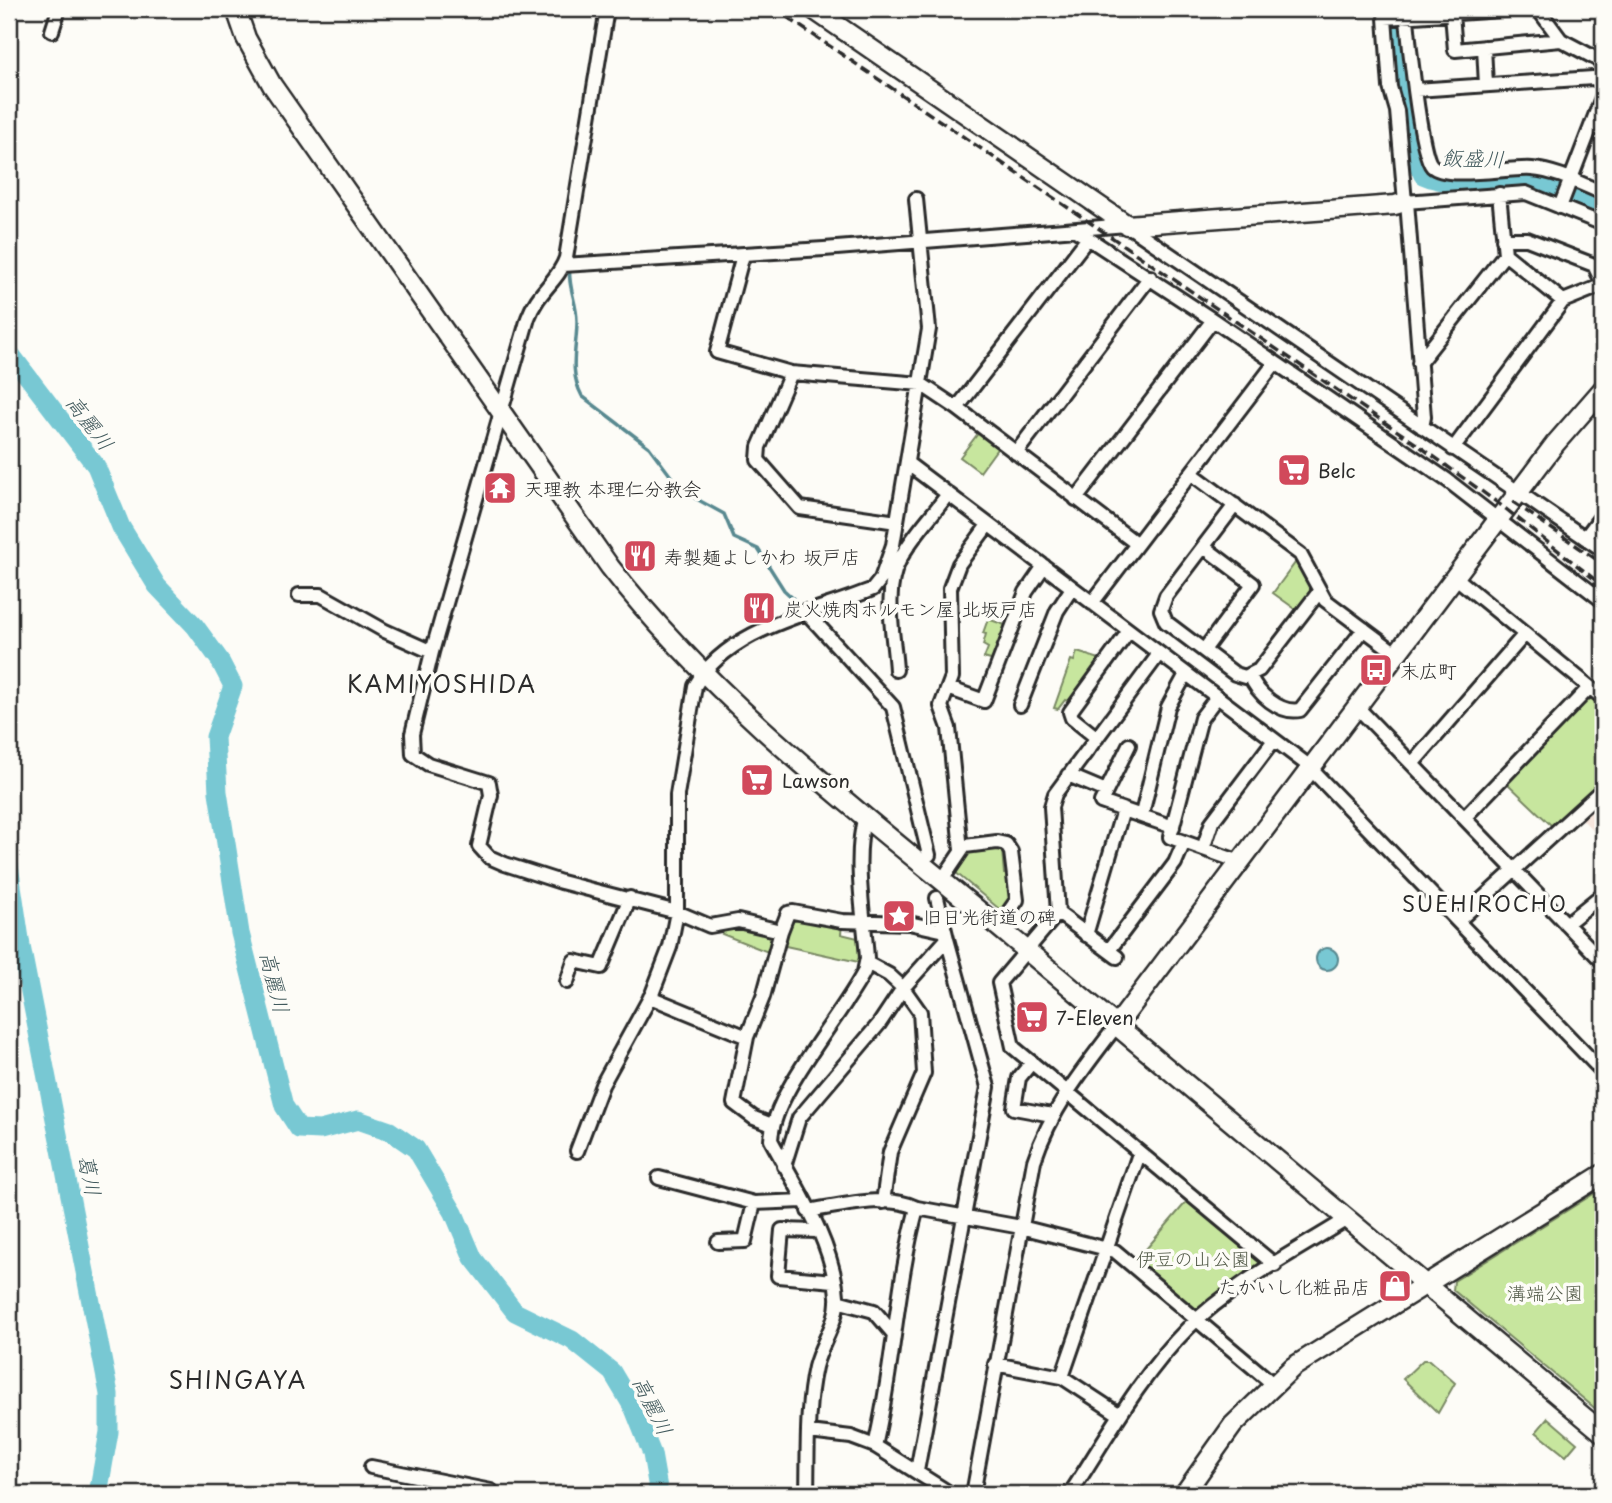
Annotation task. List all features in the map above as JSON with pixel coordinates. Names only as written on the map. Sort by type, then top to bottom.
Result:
[{"type":"street","points":[[52,31],[59,9]]},
{"type":"street","points":[[607,9],[564,265],[533,304],[432,652],[411,744],[413,754],[422,761],[489,783],[491,795],[479,846],[489,857],[561,882],[677,912],[710,926],[738,921],[781,931]]},
{"type":"street","points":[[813,9],[1603,550]]},
{"type":"street","points":[[1422,427],[1406,202],[1397,111],[1390,88],[1385,18],[1407,13],[1452,14],[1516,9]]},
{"type":"street","points":[[1538,9],[1561,40],[1603,66]]},
{"type":"street","points":[[233,11],[272,85],[610,567],[638,602],[703,672],[751,719],[865,816],[940,889],[998,926],[1603,1433]]},
{"type":"street","points":[[1407,13],[1412,81],[1416,90],[1425,157],[1439,171],[1532,169],[1603,193]]},
{"type":"street","points":[[1452,14],[1455,50],[1561,40]]},
{"type":"street","points":[[1484,47],[1486,85]]},
{"type":"street","points":[[1416,90],[1593,78],[1603,83]]},
{"type":"street","points":[[1562,204],[1570,182],[1598,129],[1603,94]]},
{"type":"street","points":[[564,265],[1082,234],[1127,225],[1395,205],[1499,194],[1525,193],[1562,204],[1603,224]]},
{"type":"street","points":[[1499,194],[1505,254],[1563,301]]},
{"type":"street","points":[[577,1151],[602,1086],[650,997],[670,947],[677,912],[677,795],[692,699],[703,672],[764,628],[805,611],[845,600],[877,585],[893,545],[929,329],[916,200]]},
{"type":"street","points":[[1082,234],[1275,362],[1499,519],[1603,601]]},
{"type":"street","points":[[957,408],[1082,234]]},
{"type":"street","points":[[1453,449],[1563,301],[1603,285],[1594,265],[1527,239],[1503,239]]},
{"type":"street","points":[[1419,363],[1505,254]]},
{"type":"street","points":[[743,255],[717,352],[791,373],[921,384],[1138,544]]},
{"type":"street","points":[[1016,453],[1150,277]]},
{"type":"street","points":[[1076,499],[1213,320]]},
{"type":"street","points":[[1092,603],[1275,362]]},
{"type":"street","points":[[791,373],[759,447],[758,460],[800,508],[897,522]]},
{"type":"street","points":[[973,1494],[1034,1161],[1052,1115],[1066,1091],[1519,492],[1575,419],[1603,388]]},
{"type":"street","points":[[907,463],[1311,769],[1603,1072]]},
{"type":"street","points":[[1191,473],[1300,554],[1325,600],[1397,654]]},
{"type":"street","points":[[896,670],[891,590],[896,569],[905,551],[948,494]]},
{"type":"street","points":[[1236,505],[1166,596],[1161,610],[1166,622],[1235,674],[1251,675],[1259,670],[1319,592]]},
{"type":"street","points":[[1585,538],[1603,514]]},
{"type":"street","points":[[961,850],[949,728],[941,706],[952,677],[950,588],[959,564],[988,524]]},
{"type":"street","points":[[1203,650],[1254,584],[1204,547]]},
{"type":"street","points":[[948,688],[984,701],[1026,593],[1044,566]]},
{"type":"street","points":[[1455,577],[1603,698]]},
{"type":"street","points":[[1020,705],[1057,611],[1072,588]]},
{"type":"street","points":[[299,594],[321,595],[384,631],[432,652]]},
{"type":"street","points":[[805,611],[893,707],[929,855]]},
{"type":"street","points":[[1251,675],[1258,690],[1281,709],[1300,710],[1364,629]]},
{"type":"street","points":[[1097,738],[1072,718],[1070,712],[1129,631]]},
{"type":"street","points":[[1412,764],[1525,634]]},
{"type":"street","points":[[1159,654],[1055,794],[1050,821],[1058,913],[999,986],[1013,1047],[1275,1265]]},
{"type":"street","points":[[1142,814],[1168,707],[1186,674]]},
{"type":"street","points":[[1464,818],[1590,687]]},
{"type":"street","points":[[1217,697],[1201,718],[1170,838],[1240,862]]},
{"type":"street","points":[[1357,707],[1603,962]]},
{"type":"street","points":[[1203,849],[1212,822],[1274,740]]},
{"type":"street","points":[[1129,745],[1101,802],[1142,814],[1173,827]]},
{"type":"street","points":[[1068,775],[1107,791]]},
{"type":"street","points":[[1458,921],[1603,789]]},
{"type":"street","points":[[1086,934],[1124,810]]},
{"type":"street","points":[[807,1494],[809,1432],[816,1364],[832,1328],[837,1301],[834,1281],[817,1231],[771,1140],[772,1125],[802,1069],[857,985],[866,963],[861,867],[865,816]]},
{"type":"street","points":[[917,1471],[988,1087],[946,935],[940,889],[961,850],[969,845],[997,842],[1009,847],[1017,900],[998,926]]},
{"type":"street","points":[[1058,913],[1113,953],[1175,863],[1184,842]]},
{"type":"street","points":[[1566,924],[1603,894]]},
{"type":"street","points":[[567,982],[574,961],[601,967],[630,898]]},
{"type":"street","points":[[772,1125],[754,1118],[734,1103],[747,1037],[763,997],[788,913],[865,922],[900,922],[946,935]]},
{"type":"street","points":[[785,1166],[799,1118],[879,1024],[903,988],[946,935]]},
{"type":"street","points":[[866,963],[889,975],[903,988],[920,1012],[924,1073],[890,1152],[883,1202]]},
{"type":"street","points":[[650,997],[747,1037]]},
{"type":"street","points":[[1032,1062],[1018,1078],[1014,1108],[1052,1115]]},
{"type":"street","points":[[1062,1377],[1139,1154]]},
{"type":"street","points":[[1184,1494],[1233,1425],[1273,1384],[1315,1352],[1603,1174]]},
{"type":"street","points":[[659,1178],[754,1203],[806,1206],[907,1203],[917,1208],[1021,1227],[1106,1247],[1273,1384]]},
{"type":"street","points":[[718,1242],[745,1241],[754,1203]]},
{"type":"street","points":[[875,1446],[887,1394],[893,1333],[917,1208]]},
{"type":"street","points":[[1070,1494],[1155,1365],[1197,1320],[1275,1265],[1348,1219]]},
{"type":"street","points":[[817,1231],[782,1230],[778,1276],[834,1281]]},
{"type":"street","points":[[837,1301],[874,1311],[893,1333]]},
{"type":"street","points":[[995,1364],[1062,1377],[1120,1415]]},
{"type":"street","points":[[809,1432],[851,1437],[875,1446],[951,1494]]},
{"type":"street","points":[[371,1467],[491,1491],[492,1494]]},
{"type":"shaded area","points":[[1603,796],[1603,841],[1580,817]]},
{"type":"green space","points":[[980,431],[999,446],[980,472],[960,457]]},
{"type":"green space","points":[[1298,559],[1314,591],[1298,611],[1273,593]]},
{"type":"green space","points":[[988,619],[1008,626],[994,661],[984,658],[988,648],[983,645],[986,634],[983,633]]},
{"type":"green space","points":[[1077,652],[1103,660],[1071,702],[1065,700],[1058,709],[1054,708],[1071,660],[1074,661]]},
{"type":"green space","points":[[1587,696],[1603,705],[1603,783],[1554,828],[1507,783]]},
{"type":"green space","points":[[996,845],[1002,850],[1004,874],[1009,874],[1012,896],[1004,913],[955,872],[966,851]]},
{"type":"green space","points":[[793,917],[842,924],[841,934],[862,939],[863,963],[781,945]]},
{"type":"green space","points":[[735,924],[778,934],[773,954],[722,934],[726,926]]},
{"type":"green space","name":"溝端公園","points":[[1603,1188],[1603,1415],[1453,1290],[1454,1281]]},
{"type":"green space","name":"伊豆の山公園","points":[[1188,1200],[1262,1262],[1262,1266],[1200,1311],[1194,1312],[1135,1262]]},
{"type":"green space","points":[[1423,1360],[1429,1360],[1455,1383],[1438,1413],[1403,1379]]},
{"type":"green space","points":[[1548,1418],[1577,1443],[1566,1456],[1536,1432]]},
{"type":"water","points":[[1327,948],[1337,955],[1338,959],[1331,969],[1327,970],[1317,963],[1316,959],[1323,949]]},
{"type":"waterway","name":"飯盛川","points":[[1392,9],[1396,71],[1410,116],[1411,149],[1423,175],[1448,182],[1537,180],[1603,208]]},
{"type":"waterway","points":[[570,266],[577,321],[574,368],[582,396],[649,447],[682,491],[724,514],[734,538],[758,549],[784,590],[798,603]]},
{"type":"waterway","name":"高麗川","points":[[9,352],[96,466],[121,527],[157,586],[195,626],[219,659],[233,686],[215,737],[218,792],[240,933],[284,1106],[299,1129],[320,1130],[358,1120],[390,1131],[416,1149],[454,1213],[473,1258],[515,1312],[572,1340],[612,1372],[634,1409],[652,1454],[659,1494]]},
{"type":"waterway","name":"葛川","points":[[9,866],[21,946],[109,1394],[109,1432],[98,1494]]},
{"type":"railway","points":[[775,9],[1418,445],[1506,509],[1603,586]]},
{"type":"railway","points":[[1513,502],[1603,564]]},
{"type":"place","name":"Belc","points":[[1294,470]]},
{"type":"place","name":"天理教 本理仁分教会","points":[[500,488]]},
{"type":"place","name":"寿製麺よしかわ 坂戸店","points":[[640,556]]},
{"type":"place","name":"炭火焼肉ホルモン屋 北坂戸店","points":[[759,608]]},
{"type":"place","name":"末広町","points":[[1376,670]]},
{"type":"place","name":"Lawson","points":[[757,780]]},
{"type":"place","name":"旧日光街道の碑","points":[[899,916]]},
{"type":"place","name":"7-Eleven","points":[[1032,1017]]},
{"type":"place","name":"たかいし化粧品店","points":[[1395,1286]]},
{"type":"district","name":"KAMIYOSHIDA","points":[[442,683]]},
{"type":"district","name":"SUEHIROCHO","points":[[1485,903]]},
{"type":"district","name":"SHINGAYA","points":[[238,1379]]}]
